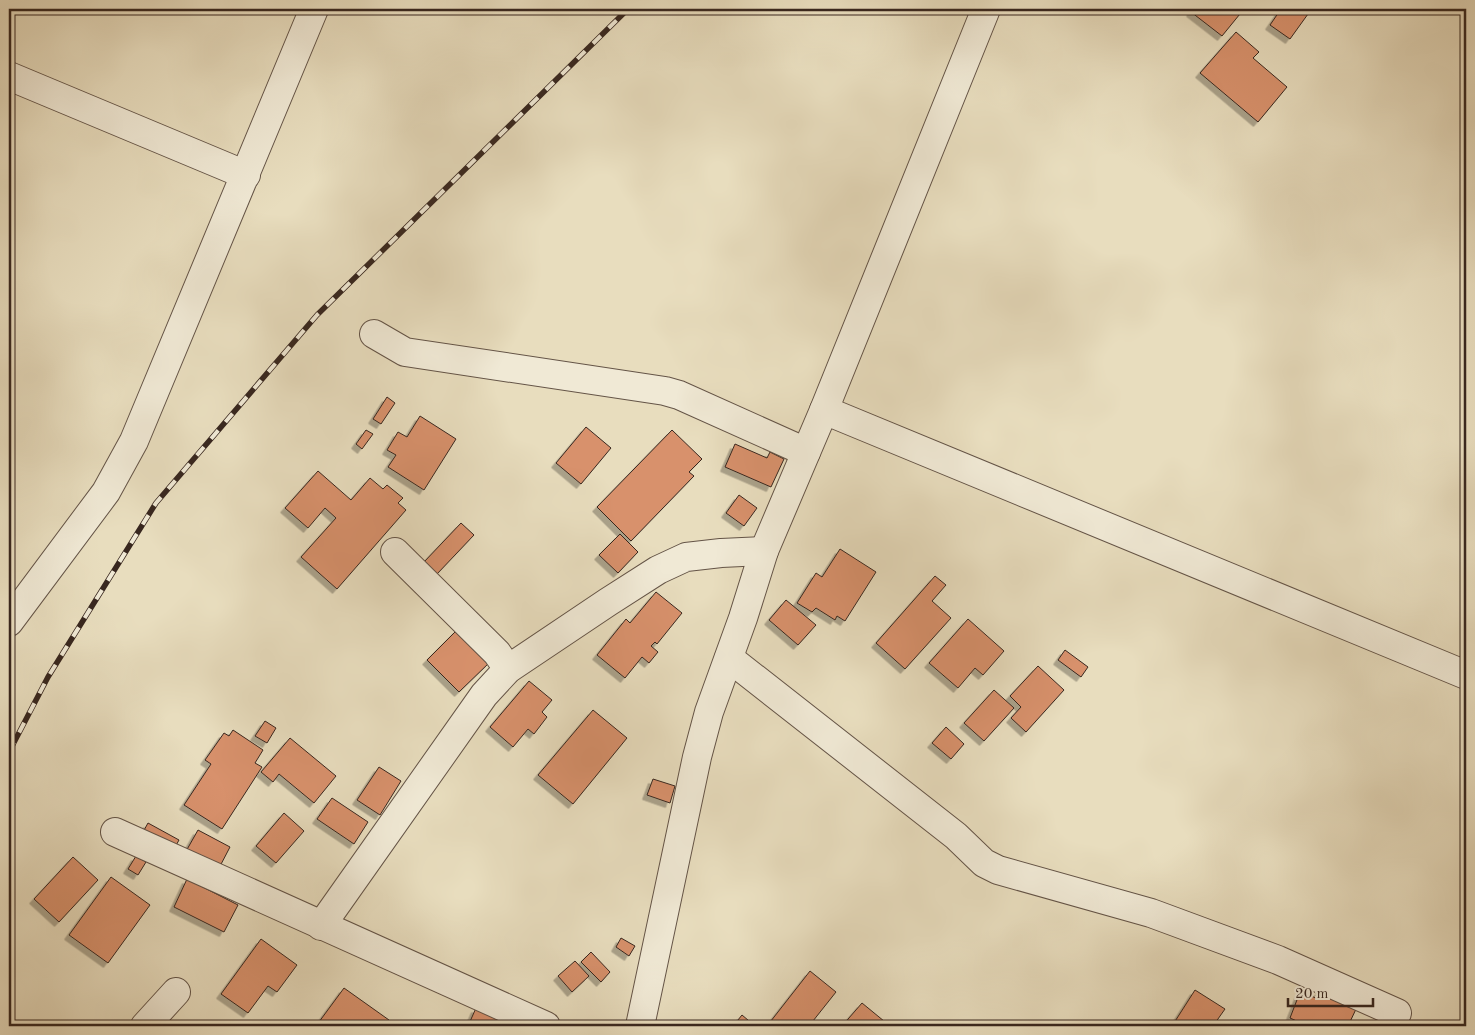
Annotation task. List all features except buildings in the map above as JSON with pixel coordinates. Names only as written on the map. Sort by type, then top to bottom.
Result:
[{"type":"street","points":[[9,622],[106,492],[134,441],[314,9]]},
{"type":"street","points":[[645,1024],[698,757],[709,712],[764,551],[824,410],[986,9]]},
{"type":"street","points":[[9,76],[246,175]]},
{"type":"street","points":[[374,334],[404,352],[665,391],[679,395],[806,452]]},
{"type":"street","points":[[824,410],[1466,675]]},
{"type":"street","points":[[321,926],[484,694],[508,669],[658,570],[686,557],[764,551]]},
{"type":"street","points":[[395,552],[497,653],[508,669]]},
{"type":"street","points":[[729,658],[956,836],[984,863],[998,870],[1151,912],[1278,960],[1397,1013]]},
{"type":"street","points":[[115,832],[546,1026]]},
{"type":"street","points":[[145,1026],[176,992]]},
{"type":"railway","points":[[9,752],[48,677],[156,503],[317,315],[628,9]]}]
